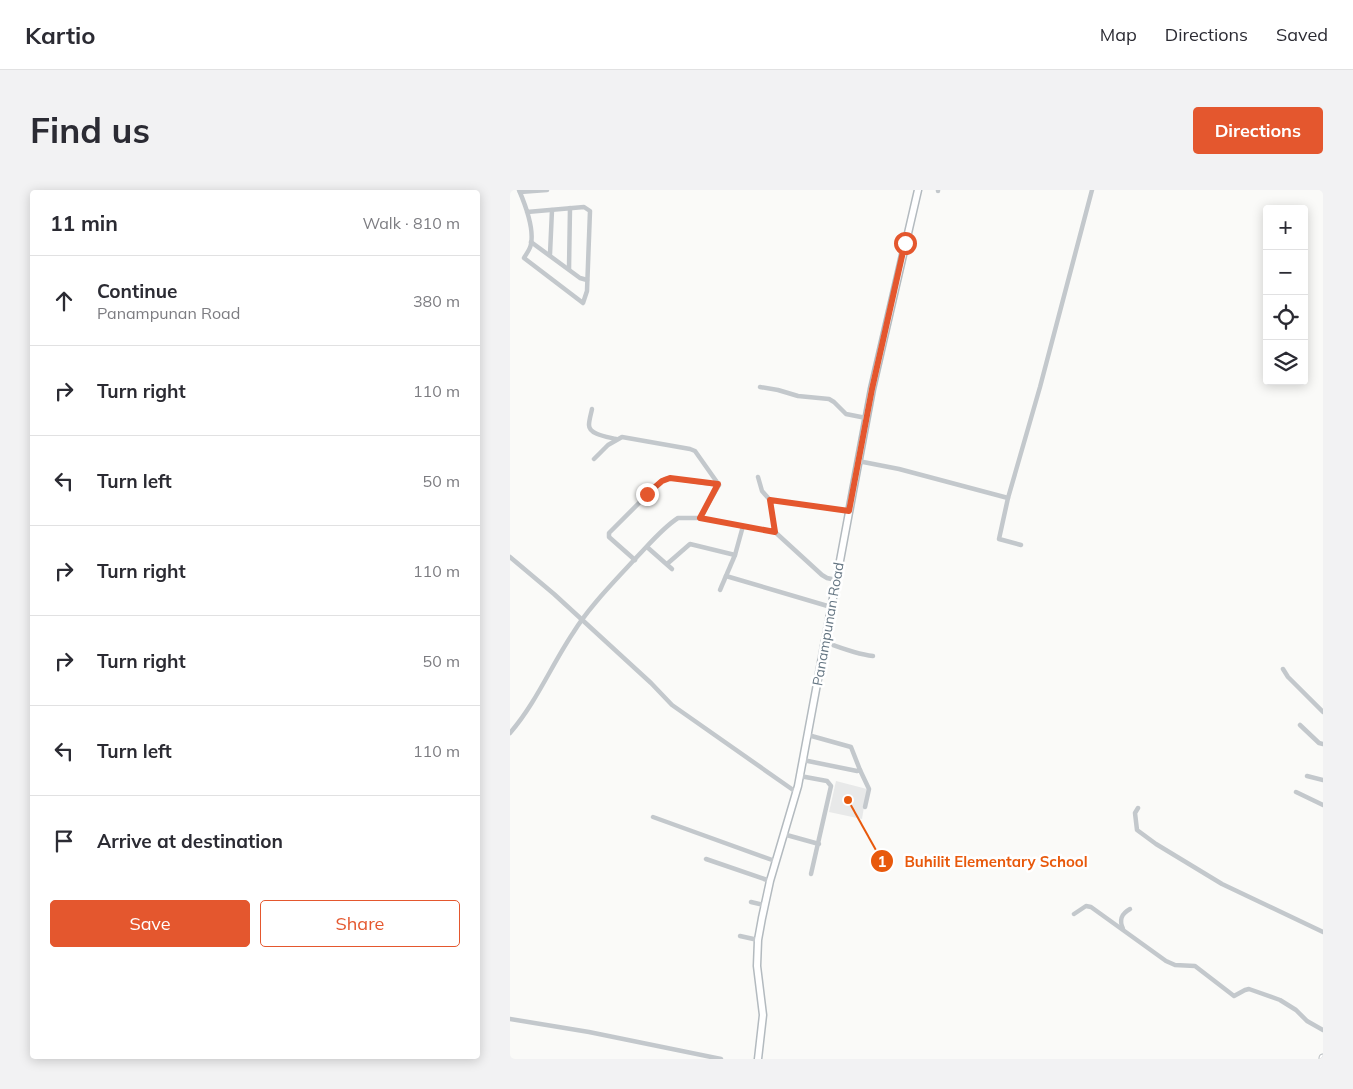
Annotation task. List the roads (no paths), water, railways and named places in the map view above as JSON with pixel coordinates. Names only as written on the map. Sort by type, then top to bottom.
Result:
[{"type":"street","points":[[527,212],[584,207],[590,211],[586,298],[581,304],[525,260],[524,256],[531,242],[527,212],[519,191],[545,190]]},
{"type":"street","name":"Panampunan Road","points":[[758,1059],[763,1015],[758,966],[758,940],[764,905],[800,776],[866,418],[887,316],[918,190]]},
{"type":"street","points":[[1021,546],[999,539],[1008,498],[1040,387],[1092,190]]},
{"type":"street","points":[[569,270],[570,208]]},
{"type":"street","points":[[550,254],[552,210]]},
{"type":"street","points":[[531,242],[550,254],[580,278],[587,280]]},
{"type":"street","points":[[760,387],[798,396],[829,400],[834,402],[846,414],[866,418]]},
{"type":"street","points":[[592,409],[590,429],[616,439]]},
{"type":"street","points":[[594,459],[608,445],[622,437],[690,449],[699,455],[718,484]]},
{"type":"street","points":[[858,461],[899,469],[1008,498]]},
{"type":"street","points":[[758,476],[762,491],[770,500],[775,532]]},
{"type":"street","points":[[635,560],[609,537],[609,533],[662,481],[670,478],[718,484]]},
{"type":"street","points":[[700,518],[718,484]]},
{"type":"street","points":[[770,500],[849,511]]},
{"type":"street","points":[[510,733],[530,708],[582,620],[646,547],[678,518],[700,518],[775,532],[822,575],[836,580]]},
{"type":"street","points":[[720,590],[735,555],[744,526]]},
{"type":"street","points":[[666,564],[690,544],[735,555]]},
{"type":"street","points":[[646,547],[672,569]]},
{"type":"street","points":[[510,557],[651,683],[672,705],[796,792]]},
{"type":"street","points":[[726,576],[831,607]]},
{"type":"street","points":[[825,642],[839,646],[851,653],[873,656]]},
{"type":"street","points":[[1283,669],[1288,678],[1323,712]]},
{"type":"street","points":[[1300,725],[1319,743],[1323,744]]},
{"type":"street","points":[[808,735],[851,747],[869,789],[864,807]]},
{"type":"street","points":[[803,760],[857,771],[860,770]]},
{"type":"street","points":[[800,776],[827,781],[831,786],[812,874]]},
{"type":"street","points":[[1307,776],[1323,780]]},
{"type":"street","points":[[1296,792],[1323,805]]},
{"type":"street","points":[[1138,808],[1135,813],[1137,830],[1156,844],[1222,884],[1323,932]]},
{"type":"street","points":[[653,817],[775,862]]},
{"type":"street","points":[[783,834],[819,844]]},
{"type":"street","points":[[706,859],[770,881]]},
{"type":"street","points":[[751,902],[764,905]]},
{"type":"street","points":[[1074,914],[1086,906],[1091,907],[1171,964],[1188,965],[1200,969],[1230,995],[1234,996],[1245,990],[1252,989],[1285,1003],[1296,1010],[1307,1021],[1323,1030]]},
{"type":"street","points":[[1123,930],[1120,924],[1121,918],[1130,908]]},
{"type":"street","points":[[740,936],[758,940]]},
{"type":"street","points":[[510,1019],[589,1032],[721,1059]]},
{"type":"place","name":"Buhilit Elementary School","points":[[848,800]]}]
